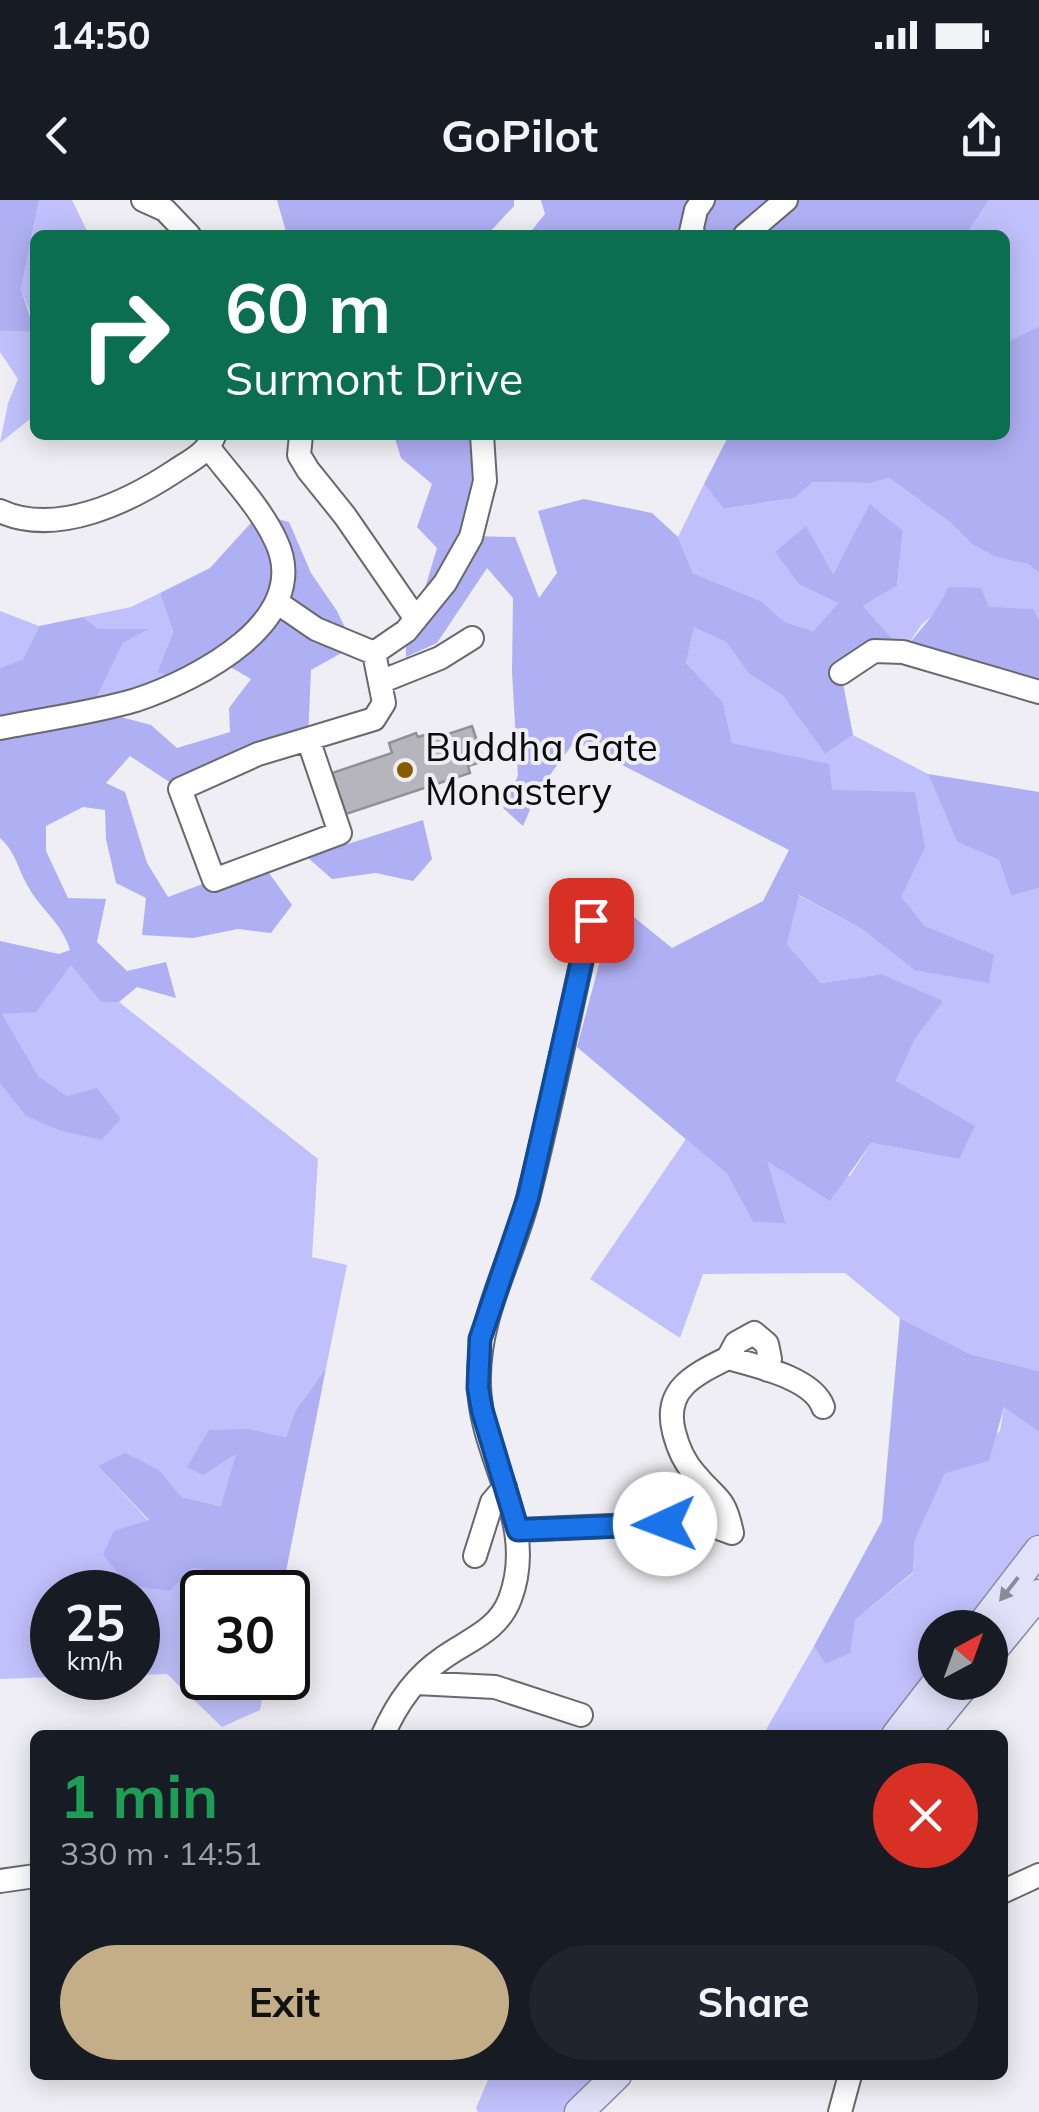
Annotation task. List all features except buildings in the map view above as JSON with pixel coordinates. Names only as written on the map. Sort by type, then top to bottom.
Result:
[{"type":"main road","points":[[993,1610],[1039,1550]]},
{"type":"main road","points":[[1008,1632],[1039,1594]]},
{"type":"main road","points":[[900,1730],[922,1700]]},
{"type":"main road","points":[[928,1730],[952,1700]]},
{"type":"main road","points":[[580,2112],[612,2080]]},
{"type":"main road","points":[[604,2112],[635,2080]]},
{"type":"street","points":[[143,200],[165,210],[183,230]]},
{"type":"street","points":[[692,230],[696,210],[703,200]]},
{"type":"street","points":[[751,230],[786,200]]},
{"type":"street","points":[[300,440],[299,455],[308,470],[346,516],[416,618]]},
{"type":"street","points":[[374,653],[406,631],[445,582],[471,537],[486,481],[482,440]]},
{"type":"street","points":[[0,511],[13,517],[64,518],[114,506],[155,484],[212,442],[278,544],[282,596],[268,619],[220,661],[134,700],[0,728]]},
{"type":"street","points":[[278,602],[316,629],[374,653]]},
{"type":"street","points":[[256,630],[316,629]]},
{"type":"street","points":[[380,682],[440,658],[472,638]]},
{"type":"street","points":[[841,673],[874,651],[903,652],[1039,692]]},
{"type":"street","points":[[308,739],[340,833],[214,880],[180,789],[258,754],[374,719],[384,703],[374,653]]},
{"type":"street","points":[[386,1730],[404,1694],[440,1659],[488,1631],[509,1600],[518,1530],[478,1388],[480,1339],[518,1235],[591,920],[606,896]]},
{"type":"street","points":[[518,1530],[702,1522],[732,1533],[726,1504],[695,1475],[679,1451],[669,1412],[678,1390],[728,1358],[768,1370],[814,1391],[823,1407]]},
{"type":"street","points":[[475,1556],[492,1502],[505,1487]]},
{"type":"street","points":[[416,1683],[495,1687],[580,1715]]},
{"type":"street","points":[[1008,1889],[1039,1875]]},
{"type":"street","points":[[0,1881],[30,1877]]},
{"type":"street","points":[[840,2112],[849,2080]]},
{"type":"shaded area","points":[[0,200],[39,200],[21,289],[30,317],[30,332],[0,331]]},
{"type":"shaded area","points":[[39,200],[72,200],[87,230],[33,230]]},
{"type":"shaded area","points":[[277,200],[514,200],[514,206],[492,230],[286,230]]},
{"type":"shaded area","points":[[541,200],[989,200],[969,230],[532,230],[545,214]]},
{"type":"shaded area","points":[[989,200],[1039,200],[1039,326],[1010,340],[1010,230],[969,230]]},
{"type":"shaded area","points":[[30,244],[30,313],[21,289]]},
{"type":"shaded area","points":[[1039,326],[1039,573],[1028,564],[995,557],[973,545],[951,523],[889,478],[871,483],[813,482],[795,498],[724,509],[704,484],[726,440],[1010,440],[1010,340]]},
{"type":"shaded area","points":[[0,331],[30,332],[30,419],[0,443],[8,403],[18,379],[0,352]]},
{"type":"shaded area","points":[[396,440],[481,440],[471,536],[515,537],[539,598],[557,573],[538,511],[584,499],[652,513],[678,537],[693,573],[761,601],[785,622],[813,631],[838,603],[800,585],[775,552],[806,526],[833,574],[870,504],[903,531],[897,586],[863,606],[903,651],[934,613],[948,587],[981,588],[989,607],[1034,609],[1039,620],[1039,692],[903,652],[841,673],[853,735],[825,754],[782,695],[749,674],[726,642],[694,627],[686,663],[723,702],[732,743],[829,764],[832,790],[915,792],[925,848],[901,897],[925,926],[994,954],[989,983],[914,970],[862,929],[799,895],[787,944],[821,983],[882,974],[943,1001],[915,1039],[896,1081],[975,1126],[959,1159],[871,1143],[830,1201],[767,1161],[786,1223],[753,1222],[727,1174],[577,1047],[609,927],[630,914],[672,948],[763,901],[789,850],[575,741],[538,791],[523,826],[503,808],[518,776],[512,672],[513,598],[487,568],[437,643],[406,657],[406,631],[416,618],[437,548],[417,527],[432,484],[401,458]]},
{"type":"shaded area","points":[[889,478],[951,523],[973,545],[995,557],[1028,564],[1039,573],[1039,620],[1034,609],[941,608],[922,624],[903,652],[863,606],[897,586],[903,532],[871,505],[832,575],[800,585],[838,603],[813,631],[785,622],[761,601],[693,573],[678,537],[704,484],[725,509],[795,498],[813,482],[871,483]]},
{"type":"shaded area","points":[[259,514],[289,522],[311,573],[337,611],[354,646],[311,670],[308,739],[180,789],[130,756],[106,783],[125,792],[147,863],[168,897],[261,862],[292,905],[271,933],[238,929],[193,938],[142,935],[146,898],[116,883],[106,839],[105,810],[83,807],[46,826],[46,851],[68,898],[106,899],[97,942],[127,971],[166,962],[176,998],[137,987],[119,1002],[101,1002],[71,965],[36,1012],[2,1014],[38,1076],[67,1096],[97,1088],[121,1119],[101,1140],[59,1130],[26,1116],[0,1083],[0,941],[59,954],[70,950],[0,838],[0,668],[23,659],[39,626],[83,617],[98,629],[149,629],[123,643],[91,709],[151,725],[177,748],[230,732],[229,708],[251,679],[220,661],[182,681],[158,672],[173,631],[160,593],[210,568]]},
{"type":"shaded area","points":[[160,593],[173,630],[159,672],[182,681],[91,709],[123,643],[146,629],[97,629],[83,617],[131,607]]},
{"type":"shaded area","points":[[0,611],[39,626],[23,659],[0,668]]},
{"type":"shaded area","points":[[694,626],[726,642],[749,674],[782,695],[825,754],[853,735],[928,774],[957,842],[999,860],[1011,896],[1039,888],[1039,1371],[970,1354],[900,1318],[845,1273],[703,1274],[680,1338],[590,1279],[686,1139],[727,1174],[753,1222],[786,1222],[766,1160],[850,1176],[871,1143],[959,1159],[896,1081],[915,1039],[942,1001],[882,974],[821,983],[787,944],[798,895],[862,929],[914,970],[994,954],[925,926],[900,897],[925,848],[770,753],[732,743],[723,702],[686,663]]},
{"type":"shaded area","points":[[928,774],[1039,792],[1039,888],[1011,896],[999,860],[957,842]]},
{"type":"shaded area","points":[[423,820],[432,859],[413,881],[376,873],[332,879],[307,857]]},
{"type":"shaded area","points":[[71,964],[101,1002],[119,1002],[318,1159],[312,1257],[347,1265],[326,1368],[295,1411],[286,1437],[250,1429],[237,1453],[222,1506],[182,1497],[159,1470],[98,1466],[192,1568],[205,1570],[180,1570],[180,1687],[167,1674],[160,1674],[160,1570],[30,1570],[30,1678],[0,1679],[0,1083],[67,1096],[37,1076],[2,1014],[36,1011]]},
{"type":"shaded area","points":[[900,1318],[970,1354],[1039,1371],[1039,1432],[1004,1407],[989,1461],[945,1473],[915,1540],[913,1572],[855,1620],[850,1653],[825,1664],[814,1646],[882,1521]]},
{"type":"shaded area","points":[[326,1368],[286,1570],[180,1570],[180,1581],[170,1591],[160,1590],[160,1570],[116,1570],[103,1555],[114,1531],[149,1520],[98,1466],[125,1453],[159,1470],[182,1497],[221,1506],[236,1454],[203,1475],[187,1467],[209,1430],[250,1429],[286,1437],[295,1411]]},
{"type":"shaded area","points":[[1004,1406],[1039,1432],[1039,1550],[992,1610],[918,1610],[918,1700],[922,1700],[900,1730],[766,1730],[814,1646],[825,1664],[855,1620],[913,1573],[915,1540],[945,1472],[1000,1431]]},
{"type":"shaded area","points":[[194,1700],[262,1700],[260,1710],[222,1727]]},
{"type":"shaded area","points":[[488,2080],[612,2080],[579,2112],[478,2112],[476,2108]]},
{"type":"place","name":"Buddha Gate Monastery","points":[[405,770]]},
{"type":"route","points":[[591,920],[528,1198],[480,1339],[478,1388],[518,1530],[665,1524]]}]
